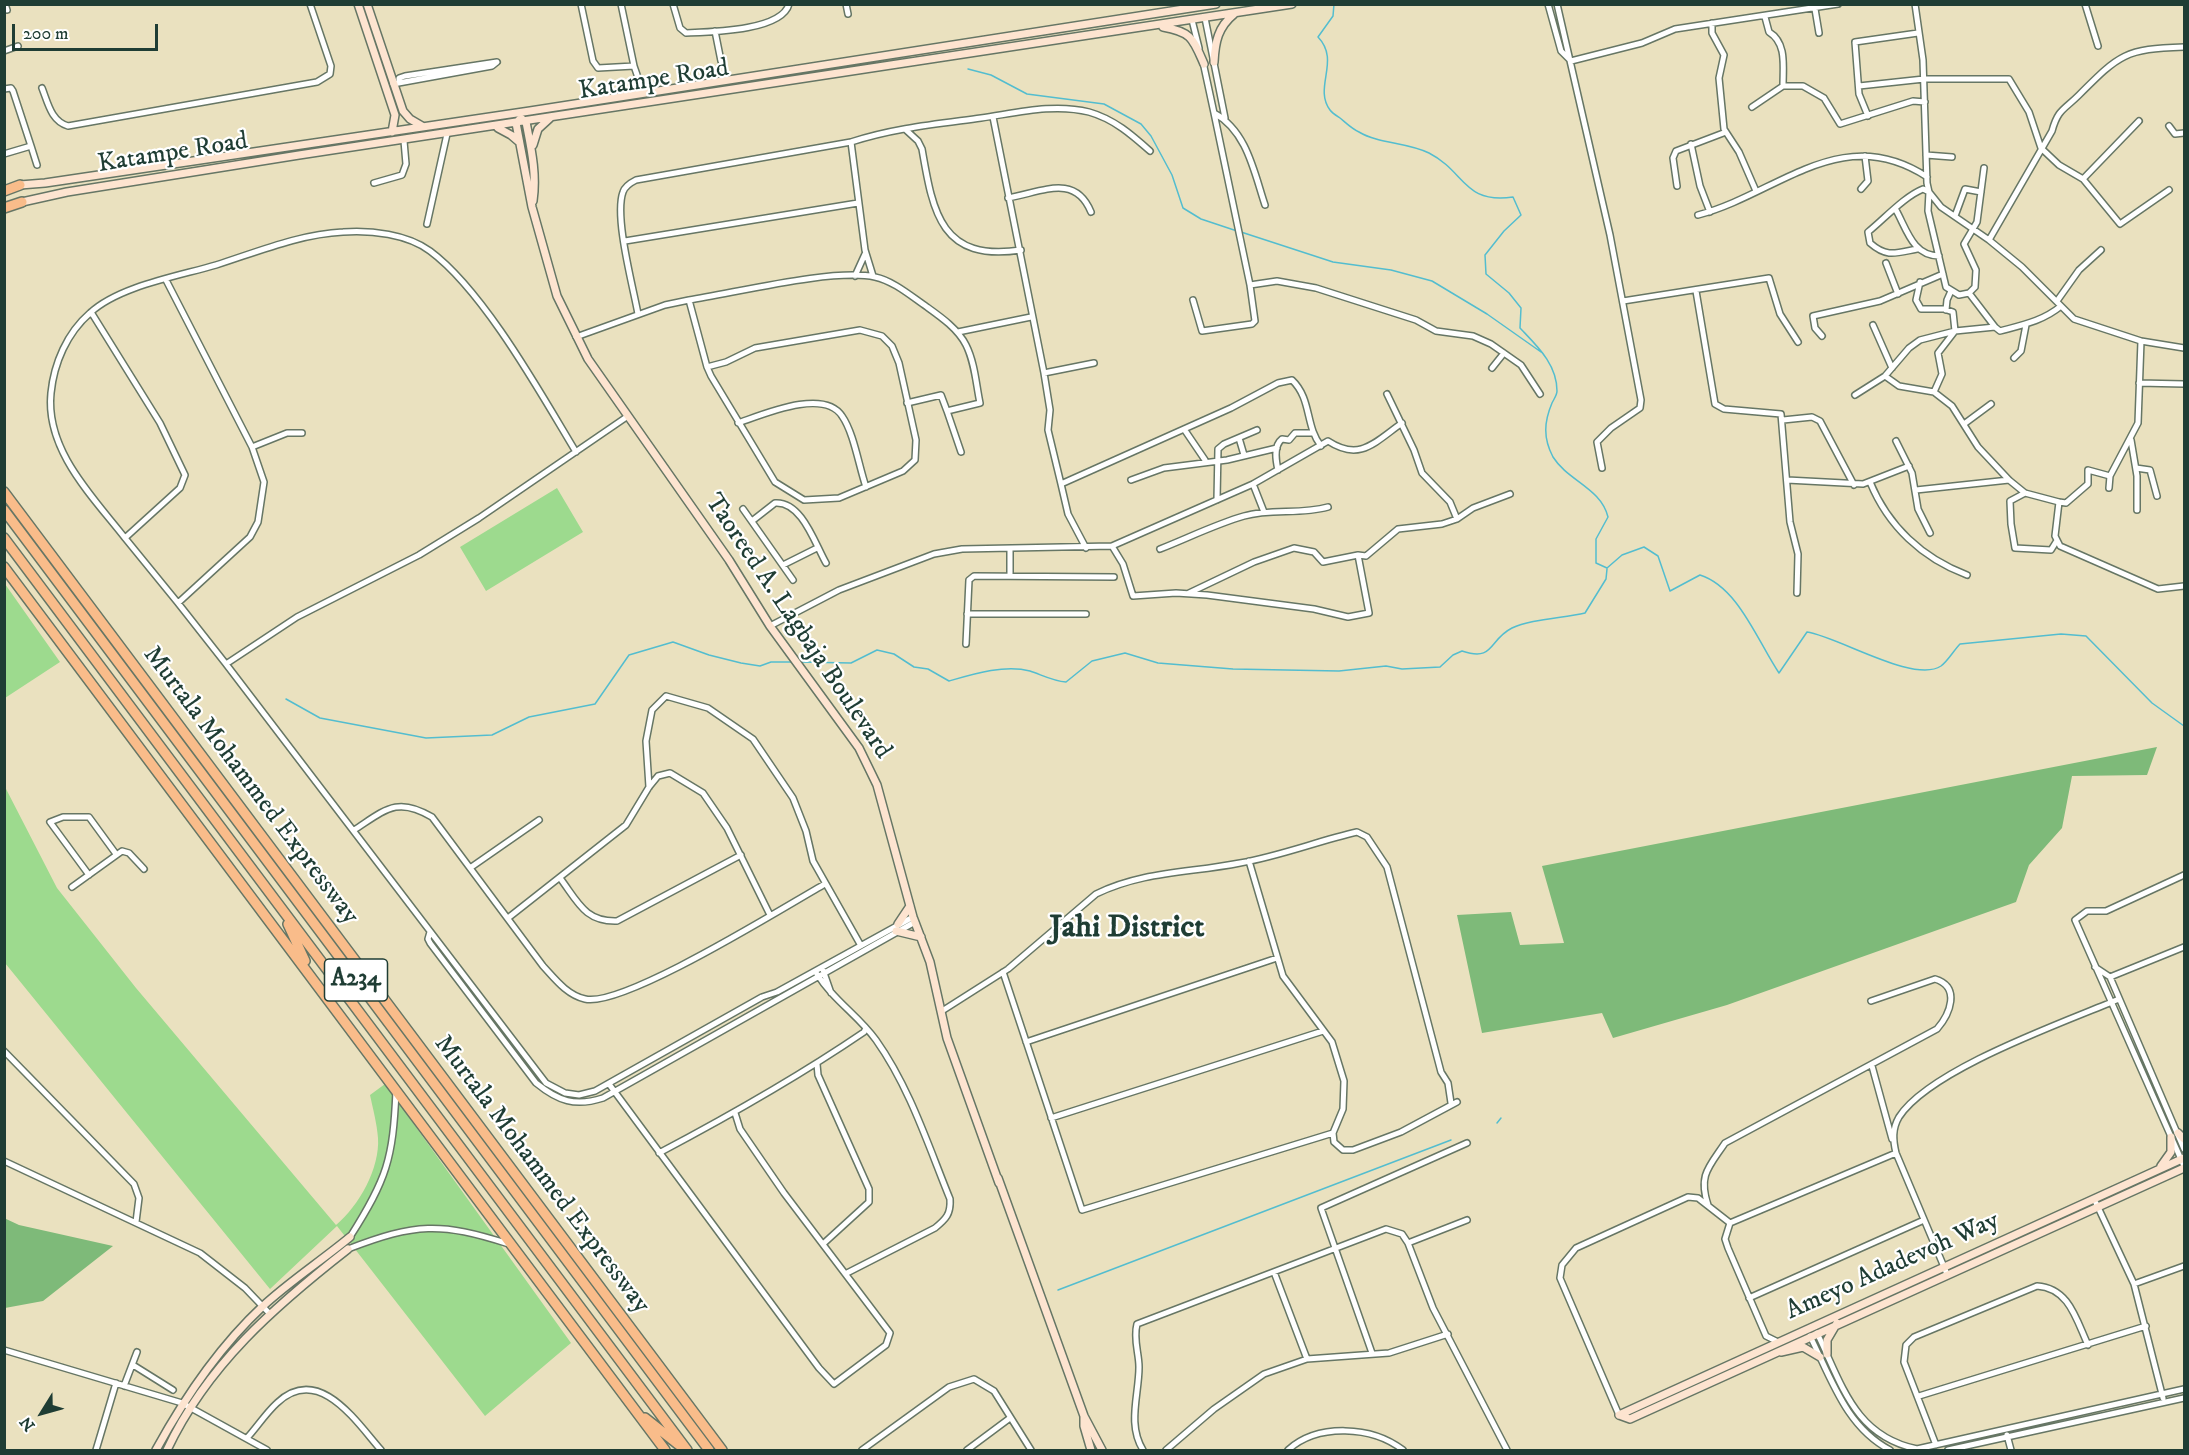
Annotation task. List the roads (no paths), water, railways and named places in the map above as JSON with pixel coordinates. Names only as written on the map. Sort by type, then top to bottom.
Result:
[{"type":"highway","points":[[4,186],[20,184]]},
{"type":"highway","points":[[4,191],[20,184]]},
{"type":"highway","points":[[4,206],[22,202]]},
{"type":"highway","name":"Murtala Mohammed Expressway","points":[[4,492],[722,1450]]},
{"type":"highway","name":"Murtala Mohammed Expressway","points":[[4,510],[709,1450]]},
{"type":"highway","name":"Murtala Mohammed Expressway","points":[[4,538],[686,1450]]},
{"type":"highway","points":[[4,567],[665,1450]]},
{"type":"highway","points":[[206,809],[216,807],[222,799]]},
{"type":"highway","points":[[222,831],[228,823],[239,824]]},
{"type":"highway","points":[[281,908],[312,978]]},
{"type":"highway","points":[[664,1391],[710,1434]]},
{"type":"highway","points":[[634,1409],[686,1450]]},
{"type":"street","points":[[42,88],[53,117],[60,124],[68,126],[317,82],[330,74],[331,66],[309,4]]},
{"type":"street","points":[[358,4],[395,115],[392,132]]},
{"type":"street","points":[[367,4],[405,114],[422,126]]},
{"type":"street","points":[[581,4],[595,65],[601,69],[634,66]]},
{"type":"street","points":[[621,4],[634,66],[643,92]]},
{"type":"street","points":[[673,4],[682,31],[715,31],[773,21],[783,17],[789,4]]},
{"type":"street","points":[[846,4],[848,14]]},
{"type":"street","points":[[1160,14],[1173,4]]},
{"type":"street","name":"Katampe Road","points":[[20,184],[45,183],[512,114],[1216,4]]},
{"type":"street","name":"Katampe Road","points":[[22,202],[67,192],[213,169],[1292,4]]},
{"type":"street","points":[[1548,4],[1561,51],[1571,61]]},
{"type":"street","points":[[1557,4],[1623,301],[1641,405],[1597,442],[1602,468]]},
{"type":"street","points":[[1571,61],[1642,43],[1675,29],[1838,4]]},
{"type":"street","points":[[1915,4],[1924,79],[1928,211],[1946,287],[1959,295],[1969,293],[1975,287],[1976,270],[1964,244],[1977,222],[1984,168]]},
{"type":"street","points":[[2085,4],[2098,46]]},
{"type":"street","points":[[1203,6],[1225,118],[1251,159],[1264,205]]},
{"type":"street","points":[[1189,7],[1204,64],[1250,285],[1255,321],[1252,324],[1202,332],[1193,300]]},
{"type":"street","points":[[1815,9],[1819,33]]},
{"type":"street","points":[[1214,62],[1220,30],[1224,22],[1235,13]]},
{"type":"street","points":[[1765,17],[1769,32],[1777,37],[1782,48],[1783,86]]},
{"type":"street","points":[[1712,23],[1712,33],[1724,55],[1719,78],[1726,132],[1739,152],[1756,191]]},
{"type":"street","points":[[1155,26],[1182,30],[1190,36],[1204,64]]},
{"type":"street","points":[[715,31],[721,61]]},
{"type":"street","points":[[1868,116],[1859,94],[1855,42],[1918,33]]},
{"type":"street","points":[[4,51],[18,46]]},
{"type":"street","points":[[1989,240],[2052,131],[2055,116],[2106,66],[2137,51],[2184,47]]},
{"type":"street","points":[[396,83],[399,77],[411,77],[497,62],[492,66],[462,69]]},
{"type":"street","points":[[1859,86],[1924,79],[2009,79],[2029,112],[2041,148],[2059,165],[2083,179],[2120,224],[2169,190]]},
{"type":"street","points":[[1752,106],[1783,86],[1803,86],[1818,93],[1840,124],[1914,101],[1925,102]]},
{"type":"street","points":[[4,89],[11,88],[14,91],[37,165]]},
{"type":"street","points":[[638,314],[621,219],[622,199],[626,186],[636,180],[851,142],[940,121],[993,117],[1044,109],[1069,109],[1090,113],[1128,131],[1150,151]]},
{"type":"street","points":[[512,114],[521,121],[530,111]]},
{"type":"street","points":[[1214,113],[1225,118]]},
{"type":"street","points":[[993,117],[1008,198],[1021,250],[1031,317],[1044,373],[1050,410],[1047,430],[1068,514],[1086,548]]},
{"type":"street","points":[[532,154],[534,136],[550,118]]},
{"type":"street","name":"Taoreed A. Lagbaja Boulevard","points":[[521,121],[519,142],[532,207],[557,297],[576,337],[588,359],[729,560],[770,626],[860,748],[877,785],[942,1011],[947,1038],[1084,1416],[1095,1432],[1102,1450]]},
{"type":"street","name":"Taoreed A. Lagbaja Boulevard","points":[[521,121],[532,154],[535,187],[532,207]]},
{"type":"street","points":[[2083,179],[2139,122]]},
{"type":"street","points":[[2169,126],[2175,134],[2184,133]]},
{"type":"street","points":[[492,127],[504,130],[519,142]]},
{"type":"street","points":[[906,130],[918,141],[922,149],[931,201],[943,226],[977,251],[987,253],[1021,250]]},
{"type":"street","points":[[1677,186],[1674,154],[1678,149],[1726,132]]},
{"type":"street","points":[[427,224],[447,134]]},
{"type":"street","points":[[374,183],[402,175],[406,164],[404,141]]},
{"type":"street","points":[[851,142],[865,250],[873,276]]},
{"type":"street","points":[[1691,144],[1700,186],[1710,212]]},
{"type":"street","points":[[4,154],[31,146]]},
{"type":"street","points":[[1926,155],[1952,157]]},
{"type":"street","points":[[1698,215],[1710,212],[1798,170],[1865,156],[1886,158],[1927,177]]},
{"type":"street","points":[[1861,189],[1868,181],[1865,156]]},
{"type":"street","points":[[212,158],[213,169]]},
{"type":"street","points":[[1008,198],[1064,187],[1075,190],[1085,199],[1091,212]]},
{"type":"street","points":[[1917,249],[1889,255],[1881,253],[1870,243],[1868,232],[1914,193],[1923,189],[1929,192],[1941,207],[1989,240],[2022,267],[2074,319],[2141,341],[2184,348]]},
{"type":"street","points":[[1955,216],[1965,189],[1981,192]]},
{"type":"street","points":[[625,241],[858,203]]},
{"type":"street","points":[[1896,210],[1917,249],[1928,256],[1939,256]]},
{"type":"street","points":[[576,452],[516,357],[477,301],[437,257],[414,243],[369,232],[342,232],[312,236],[126,292],[91,312],[70,336],[56,365],[51,394],[52,420],[57,439],[69,464],[354,830],[546,1083],[555,1089],[579,1095],[609,1084],[762,997],[860,944],[897,928],[910,906]]},
{"type":"street","points":[[1969,293],[2000,331],[2026,325],[2059,304],[2074,276],[2101,249]]},
{"type":"street","points":[[855,276],[865,250]]},
{"type":"street","points":[[1886,263],[1898,294]]},
{"type":"street","points":[[1822,336],[1815,327],[1813,316],[1880,301],[1943,274]]},
{"type":"street","points":[[576,337],[638,314],[688,300],[815,279],[873,276],[905,292],[958,332],[972,361],[980,403],[947,411]]},
{"type":"street","points":[[1623,301],[1769,278],[1780,314],[1798,342]]},
{"type":"street","points":[[166,280],[252,447],[264,482],[258,522],[250,537],[178,603]]},
{"type":"street","points":[[1250,285],[1277,281],[1316,288],[1416,320],[1436,331],[1473,336],[1504,352],[1524,369],[1540,394]]},
{"type":"street","points":[[1920,282],[1916,300],[1920,309],[1953,312],[1955,331],[1938,353],[1942,374],[1935,392]]},
{"type":"street","points":[[1696,291],[1714,404],[1724,409],[1776,411],[1781,414],[1790,522],[1798,554],[1797,593]]},
{"type":"street","points":[[1946,310],[1951,291]]},
{"type":"street","points":[[688,300],[707,367],[738,423],[775,482],[789,493],[804,500],[824,501],[839,498],[903,471],[915,460],[916,440],[899,363],[892,346],[882,336],[860,330],[755,348],[726,362],[707,367]]},
{"type":"street","points":[[91,312],[160,423],[185,475],[180,488],[125,538]]},
{"type":"street","points":[[958,332],[1031,317]]},
{"type":"street","points":[[1873,325],[1892,368]]},
{"type":"street","points":[[2014,358],[2021,351],[2026,325]]},
{"type":"street","points":[[1855,395],[1885,376],[1913,344],[1955,331],[1995,327]]},
{"type":"street","points":[[2109,488],[2110,476],[2138,423],[2141,341]]},
{"type":"street","points":[[1492,368],[1504,352]]},
{"type":"street","points":[[1044,373],[1094,363]]},
{"type":"street","points":[[1885,376],[1899,386],[1935,392],[1952,406],[1978,447],[2009,480],[2025,493],[2066,503],[2088,483],[2088,470],[2110,476]]},
{"type":"street","points":[[1061,484],[1232,408],[1278,383],[1292,380],[1305,398],[1312,433],[1321,446]]},
{"type":"street","points":[[2139,383],[2184,384]]},
{"type":"street","points":[[1387,394],[1422,473],[1450,502],[1457,519]]},
{"type":"street","points":[[907,403],[941,395],[961,452]]},
{"type":"street","points":[[738,423],[811,402],[833,407],[845,420],[866,487]]},
{"type":"street","points":[[1964,424],[1991,404]]},
{"type":"street","points":[[226,664],[297,617],[418,555],[628,416]]},
{"type":"street","points":[[1783,420],[1812,417],[1820,421],[1854,485]]},
{"type":"street","points":[[770,626],[839,590],[934,554],[962,549],[1112,546],[1253,484],[1328,441],[1341,450],[1359,451],[1401,423]]},
{"type":"street","points":[[1184,429],[1205,460]]},
{"type":"street","points":[[1217,500],[1216,461],[1220,447],[1257,430]]},
{"type":"street","points":[[252,447],[287,433],[302,433]]},
{"type":"street","points":[[1131,480],[1164,468],[1205,460],[1216,461],[1276,447],[1282,439],[1289,440],[1295,433],[1312,433]]},
{"type":"street","points":[[1239,438],[1244,455]]},
{"type":"street","points":[[2131,440],[2136,468],[2138,510]]},
{"type":"street","points":[[1896,441],[1909,466],[1916,490],[1918,509],[1930,533]]},
{"type":"street","points":[[1276,447],[1278,470]]},
{"type":"street","points":[[1787,480],[1854,485],[1870,482],[1909,466]]},
{"type":"street","points":[[2136,468],[2150,470],[2157,496]]},
{"type":"street","points":[[1916,490],[2009,480]]},
{"type":"street","points":[[1870,482],[1880,504],[1918,549],[1942,565],[1967,575]]},
{"type":"street","points":[[1253,484],[1264,512]]},
{"type":"street","points":[[788,506],[789,493]]},
{"type":"street","points":[[2025,493],[2010,501],[2011,524],[2016,548],[2051,550],[2056,542],[2059,502]]},
{"type":"street","points":[[1188,594],[1254,562],[1294,548],[1314,552],[1323,562],[1358,555],[1366,556],[1398,529],[1425,528],[1457,519],[1473,508],[1510,494]]},
{"type":"street","points":[[752,521],[775,503],[788,506],[801,518],[826,563]]},
{"type":"street","points":[[1160,549],[1244,516],[1264,512],[1309,512],[1328,507]]},
{"type":"street","points":[[743,509],[793,580]]},
{"type":"street","points":[[2056,542],[2110,569],[2158,589],[2184,586]]},
{"type":"street","points":[[1112,546],[1123,564],[1133,596],[1188,594],[1314,609],[1348,617],[1369,613],[1358,555]]},
{"type":"street","points":[[783,565],[818,548]]},
{"type":"street","points":[[1010,549],[1010,575]]},
{"type":"street","points":[[966,644],[969,580],[978,575],[1114,577]]},
{"type":"street","points":[[968,614],[1086,614]]},
{"type":"street","points":[[649,787],[646,741],[652,710],[666,696],[708,708],[753,740],[793,798],[806,831],[813,861],[860,944]]},
{"type":"street","points":[[508,918],[626,825],[658,776],[670,773],[689,782],[703,793],[728,828],[770,915]]},
{"type":"street","points":[[354,830],[393,806],[415,807],[432,817],[543,966],[574,996],[601,1000],[621,995],[712,949],[825,884]]},
{"type":"street","points":[[89,875],[50,822],[63,817],[89,817],[116,854]]},
{"type":"street","points":[[470,868],[539,820]]},
{"type":"street","points":[[942,1011],[1003,972],[1096,894],[1107,888],[1135,878],[1249,861],[1357,832],[1367,837],[1387,867],[1441,1072],[1448,1083],[1454,1102],[1407,1129],[1353,1150],[1343,1150],[1334,1142],[1332,1133],[1343,1109],[1344,1080],[1332,1042],[1283,976],[1249,861]]},
{"type":"street","points":[[72,887],[122,851],[129,853],[144,869]]},
{"type":"street","points":[[560,878],[591,917],[601,921],[617,921],[741,855]]},
{"type":"street","points":[[2184,876],[2106,911],[2087,911],[2077,916],[2075,925],[2174,1135],[2184,1149]]},
{"type":"street","points":[[430,932],[428,939],[430,943],[536,1083],[552,1096],[575,1104],[603,1098],[614,1092],[819,977],[914,919]]},
{"type":"street","points":[[897,928],[921,937]]},
{"type":"street","points":[[2110,977],[2184,947]]},
{"type":"street","points":[[1026,1042],[1277,958]]},
{"type":"street","points":[[2094,966],[2110,977],[2184,1163]]},
{"type":"street","points":[[821,967],[831,994]]},
{"type":"street","points":[[814,970],[831,994],[866,1028],[898,1072],[950,1199],[951,1209],[947,1218],[935,1227],[847,1273]]},
{"type":"street","points":[[1003,972],[1082,1210],[1332,1133]]},
{"type":"street","points":[[1708,1205],[1702,1190],[1704,1175],[1725,1143],[1872,1066],[1937,1029],[1952,1007],[1951,997],[1944,983],[1935,979],[1871,1001]]},
{"type":"street","points":[[1893,1140],[1899,1118],[1911,1104],[1949,1077],[2004,1047],[2119,999]]},
{"type":"street","points":[[659,1153],[735,1113],[817,1064],[864,1032],[866,1028]]},
{"type":"street","points":[[1052,1119],[1323,1031]]},
{"type":"street","points":[[4,1052],[134,1184],[139,1198],[136,1222]]},
{"type":"street","points":[[817,1064],[818,1075],[869,1189],[869,1202],[823,1244]]},
{"type":"street","points":[[1872,1066],[1896,1153],[1945,1270]]},
{"type":"street","points":[[609,1084],[819,1368],[834,1384],[886,1345],[891,1333],[748,1142],[735,1113]]},
{"type":"street","points":[[156,1450],[182,1403],[213,1359],[263,1306],[350,1237],[381,1185],[387,1168],[393,1137],[396,1089]]},
{"type":"street","name":"Taoreed A. Lagbaja Boulevard","points":[[980,1131],[999,1183]]},
{"type":"street","points":[[2174,1135],[2184,1140]]},
{"type":"street","points":[[2156,1171],[2171,1152],[2174,1135]]},
{"type":"street","points":[[1372,1353],[1321,1208],[1467,1143]]},
{"type":"street","points":[[1778,1342],[1766,1336],[1725,1239],[1730,1223],[1896,1153]]},
{"type":"street","points":[[4,1161],[136,1222],[213,1262],[269,1312]]},
{"type":"street","name":"Ameyo Adadevoh Way","points":[[2096,1203],[2156,1171],[2184,1163]]},
{"type":"street","name":"Ameyo Adadevoh Way","points":[[1619,1415],[1761,1354],[2184,1163]]},
{"type":"street","points":[[1619,1415],[1560,1278],[1562,1265],[1576,1248],[1688,1197],[1698,1198],[1730,1223]]},
{"type":"street","points":[[2096,1203],[2134,1284],[2164,1402]]},
{"type":"street","points":[[1408,1243],[1467,1220]]},
{"type":"street","points":[[1749,1298],[1924,1220]]},
{"type":"street","points":[[166,1450],[190,1406],[230,1353],[269,1312],[348,1249],[401,1230],[423,1227],[456,1228],[510,1244]]},
{"type":"street","points":[[1143,1450],[1136,1436],[1135,1415],[1139,1366],[1137,1324],[1386,1229],[1402,1234],[1408,1243],[1433,1308],[1507,1450]]},
{"type":"street","points":[[2134,1284],[2184,1266]]},
{"type":"street","name":"Ameyo Adadevoh Way","points":[[1619,1415],[1630,1419],[1761,1354],[1778,1342],[1838,1323],[1945,1270]]},
{"type":"street","points":[[1274,1272],[1307,1359]]},
{"type":"street","points":[[1936,1445],[1904,1362],[1906,1345],[1914,1337],[2037,1286],[2050,1287],[2068,1302],[2088,1345]]},
{"type":"street","points":[[1838,1323],[1827,1340],[1824,1355],[1858,1427],[1874,1442],[1890,1450]]},
{"type":"street","points":[[1919,1396],[2146,1326]]},
{"type":"street","points":[[1811,1331],[1864,1422],[1879,1436],[1896,1445],[1917,1449],[2184,1389]]},
{"type":"street","points":[[1166,1450],[1245,1386],[1264,1374],[1307,1359],[1389,1353],[1411,1348],[1448,1334]]},
{"type":"street","points":[[1766,1336],[1761,1354],[1803,1347],[1824,1355]]},
{"type":"street","points":[[4,1350],[190,1406],[267,1450]]},
{"type":"street","points":[[124,1386],[137,1352]]},
{"type":"street","points":[[133,1365],[173,1390]]},
{"type":"street","points":[[862,1450],[949,1387],[974,1379],[994,1391],[1031,1450]]},
{"type":"street","points":[[96,1450],[116,1383]]},
{"type":"street","points":[[247,1438],[282,1399],[297,1392],[312,1390],[334,1399],[381,1450]]},
{"type":"street","points":[[1948,1450],[2184,1398]]},
{"type":"street","name":"Taoreed A. Lagbaja Boulevard","points":[[1084,1416],[1084,1426],[1091,1450]]},
{"type":"street","points":[[967,1450],[1010,1418]]},
{"type":"street","points":[[2006,1430],[2011,1450]]},
{"type":"street","points":[[1288,1450],[1312,1437],[1331,1432],[1350,1431],[1377,1437],[1403,1450]]},
{"type":"waterway","points":[[1334,4],[1333,16],[1318,37],[1327,55],[1324,92],[1331,111],[1367,136],[1429,153],[1451,169],[1466,185],[1484,196],[1513,197],[1521,215],[1504,231],[1485,255],[1486,274],[1509,293],[1521,308],[1520,328],[1545,356],[1554,372],[1557,392],[1546,423],[1550,450],[1559,465],[1599,499],[1608,517],[1596,539],[1596,563],[1607,568],[1622,555],[1644,547],[1658,556],[1670,591],[1700,575],[1713,581],[1736,603],[1779,673],[1807,632],[1895,664],[1929,670],[1941,666],[1960,644],[2061,634],[2086,636],[2152,703],[2184,726]]},
{"type":"waterway","points":[[968,69],[991,75],[1027,94],[1104,104],[1141,124],[1151,136],[1172,175],[1183,208],[1201,219],[1237,231]]},
{"type":"waterway","points":[[1241,232],[1333,262],[1391,270],[1432,281],[1487,314],[1541,352]]},
{"type":"waterway","points":[[800,662],[851,663],[877,650],[894,654],[914,667],[928,669],[949,681],[989,671],[1020,669],[1066,682],[1092,661],[1125,653],[1158,663],[1233,669],[1339,671],[1386,666],[1402,669],[1440,667],[1453,655],[1462,651],[1473,654],[1486,652],[1504,633],[1519,625],[1585,613],[1606,579],[1607,569]]},
{"type":"waterway","points":[[286,699],[320,718],[426,738],[492,735],[529,717],[595,704],[629,655],[673,642],[741,663],[760,666],[771,662],[793,662]]},
{"type":"waterway","points":[[1497,1123],[1501,1118]]},
{"type":"waterway","points":[[1058,1290],[1451,1140]]},
{"type":"district","name":"Jahi District","points":[[1127,929]]}]
